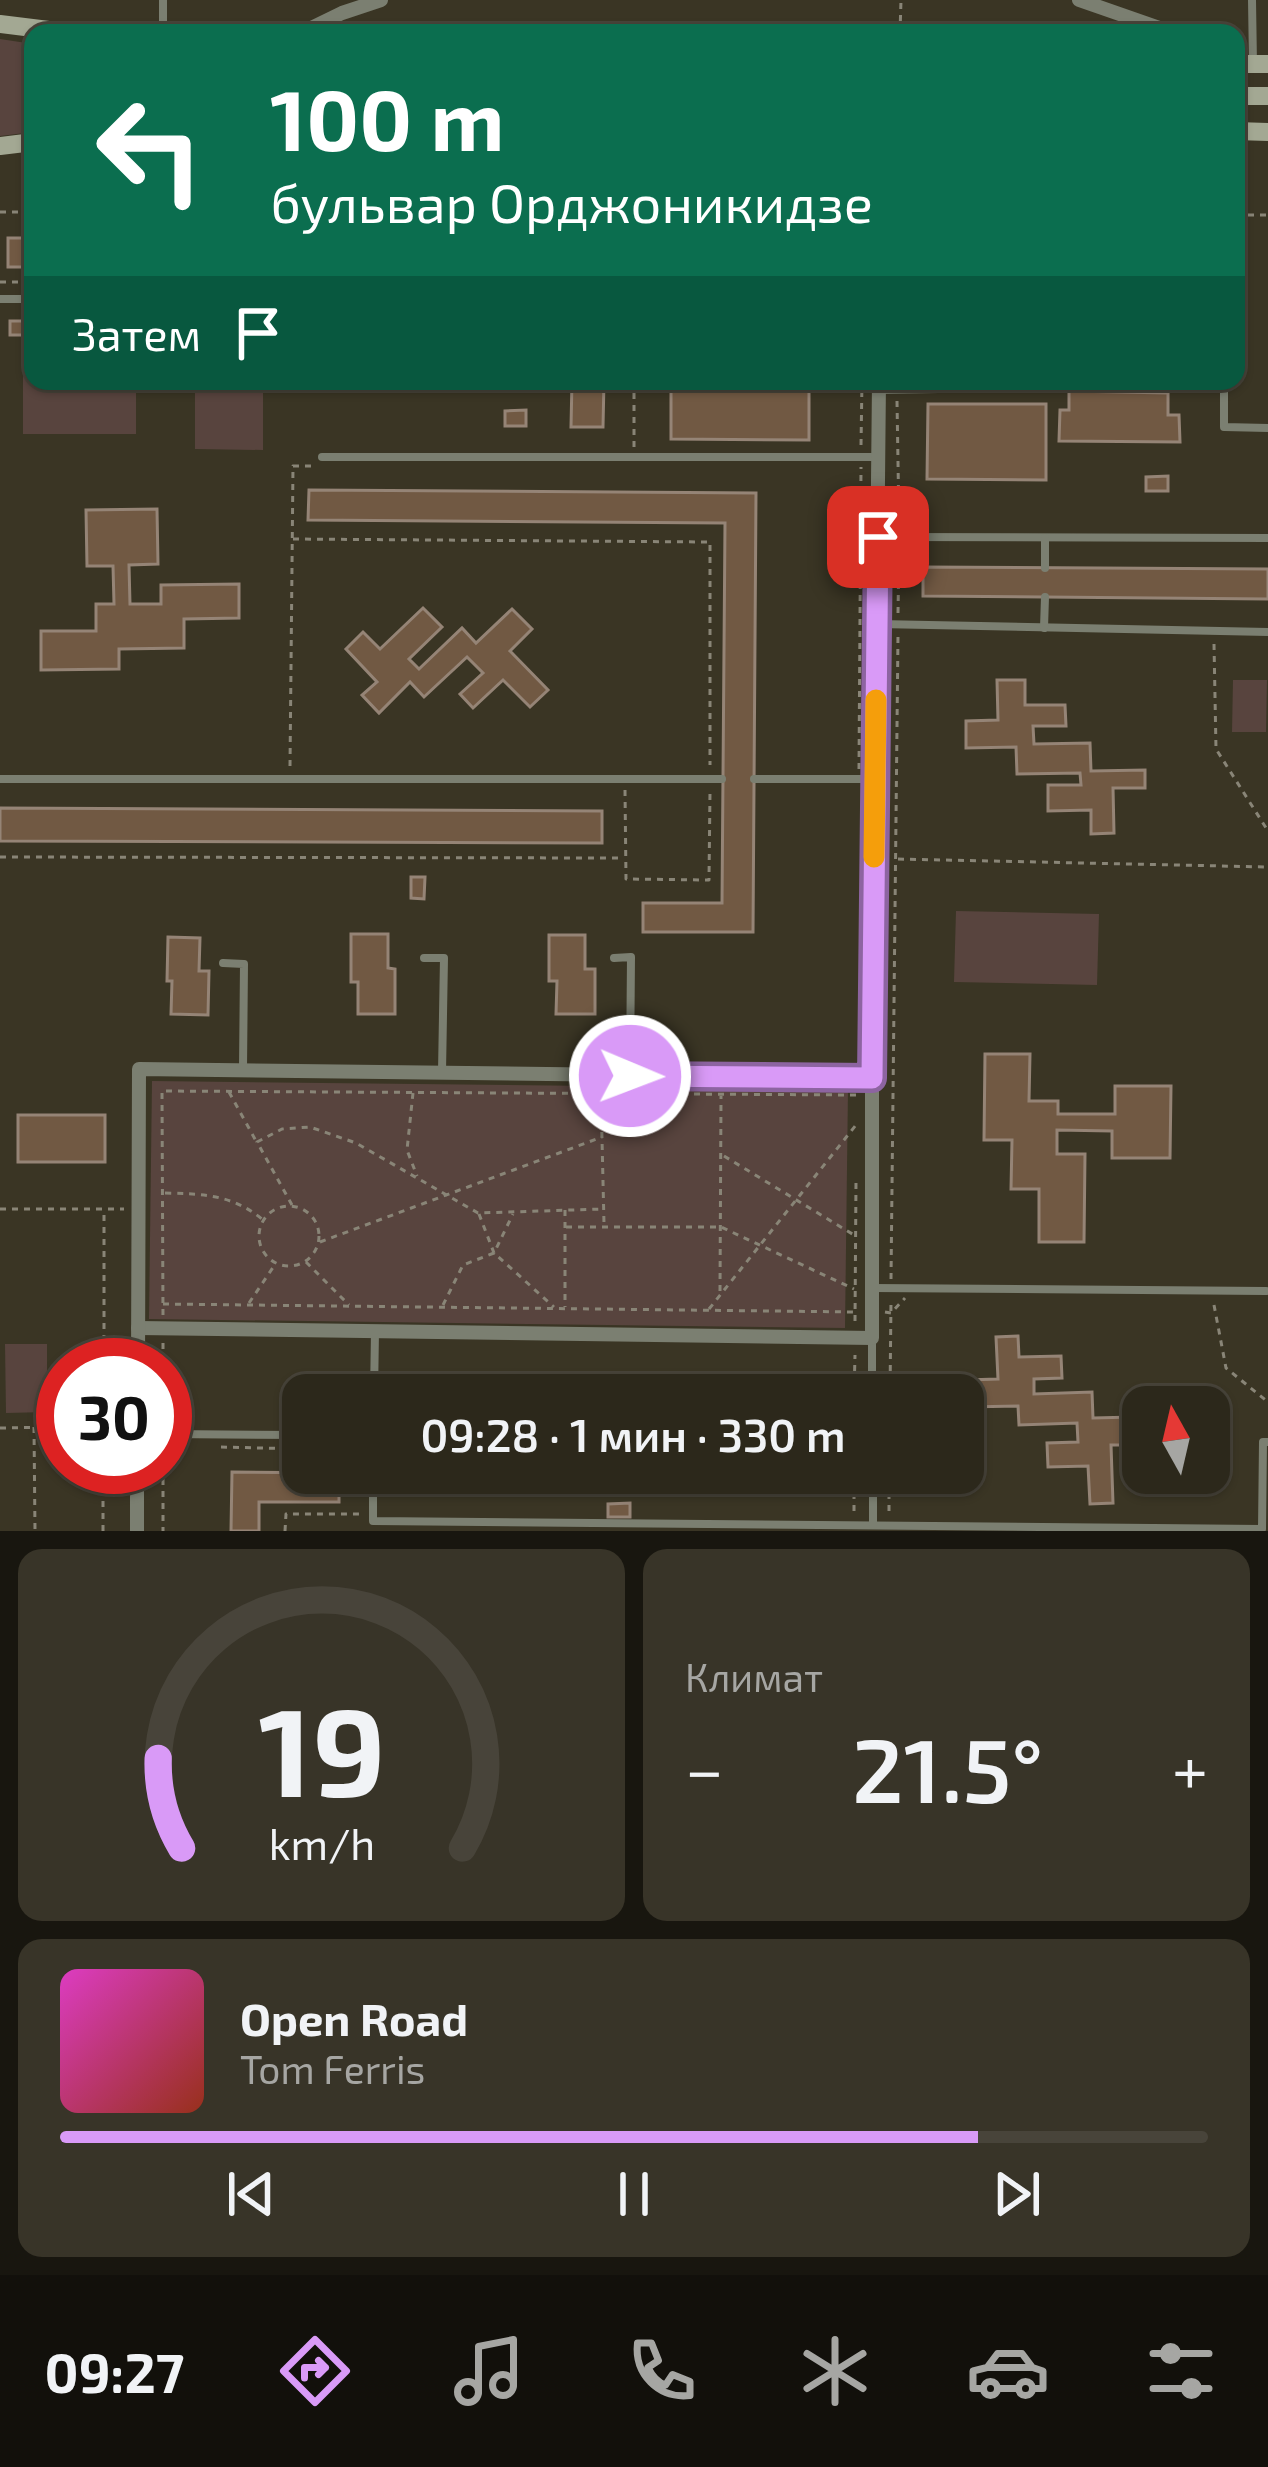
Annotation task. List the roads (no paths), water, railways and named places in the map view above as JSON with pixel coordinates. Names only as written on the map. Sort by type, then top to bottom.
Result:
[{"type":"street","points":[[315,24],[342,6],[381,0]]},
{"type":"street","points":[[1079,0],[1148,24]]},
{"type":"street","points":[[138,1328],[872,1338],[872,1312],[864,1289],[872,1078],[879,390]]},
{"type":"street","points":[[138,1338],[139,1069],[872,1078]]},
{"type":"street","points":[[136,1531],[137,1494]]},
{"type":"lane","points":[[1248,63],[1252,0]]},
{"type":"lane","points":[[1224,390],[1224,428],[1268,428]]},
{"type":"lane","points":[[322,457],[878,458]]},
{"type":"lane","points":[[878,537],[1268,538]]},
{"type":"lane","points":[[1045,538],[1045,568]]},
{"type":"lane","points":[[1044,628],[1045,597]]},
{"type":"lane","points":[[877,624],[1268,632]]},
{"type":"lane","points":[[0,779],[722,779]]},
{"type":"lane","points":[[754,779],[875,779]]},
{"type":"lane","points":[[614,958],[632,957],[630,1076]]},
{"type":"lane","points":[[424,958],[444,958],[442,1073]]},
{"type":"lane","points":[[223,963],[244,964],[243,1070]]},
{"type":"lane","points":[[864,1289],[1266,1291]]},
{"type":"lane","points":[[375,1374],[376,1331]]},
{"type":"lane","points":[[872,1338],[872,1374]]},
{"type":"lane","points":[[192,1434],[282,1435]]},
{"type":"lane","points":[[373,1494],[373,1521],[1262,1529],[1263,1442],[1268,1442]]},
{"type":"lane","points":[[873,1494],[873,1525]]}]
